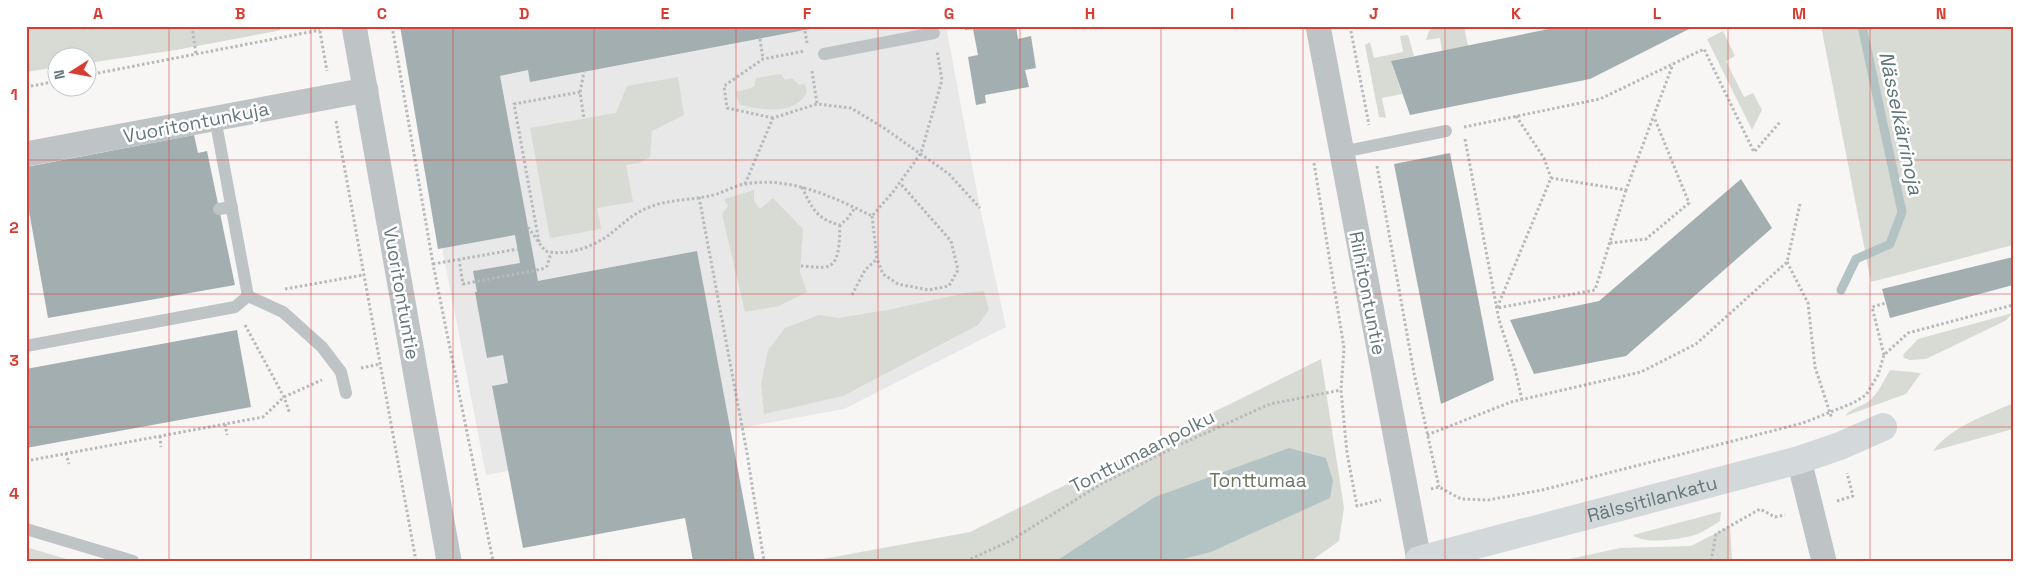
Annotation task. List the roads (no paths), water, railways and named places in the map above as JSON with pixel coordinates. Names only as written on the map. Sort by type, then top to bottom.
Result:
[{"type":"main road","name":"Rälssitilankatu","points":[[1419,560],[1799,460],[1840,446],[1883,427]]},
{"type":"street","name":"Vuoritontuntie","points":[[354,26],[450,561]]},
{"type":"street","name":"Riihitontuntie","points":[[1318,26],[1419,560]]},
{"type":"street","name":"Vuoritontunkuja","points":[[26,154],[366,90]]},
{"type":"street","points":[[1799,460],[1824,561]]},
{"type":"lane","points":[[824,54],[934,33]]},
{"type":"lane","points":[[215,118],[225,208],[248,296]]},
{"type":"lane","points":[[1342,152],[1446,131]]},
{"type":"lane","points":[[26,346],[235,307],[248,296]]},
{"type":"lane","points":[[248,296],[283,312],[322,347],[341,372],[346,393]]},
{"type":"lane","points":[[26,529],[133,561]]},
{"type":"waterway","name":"Nässelkärrinoja","points":[[1841,290],[1856,259],[1890,244],[1902,212],[1862,26]]},
{"type":"park label","name":"Tonttumaa","points":[[1258,480]]}]
